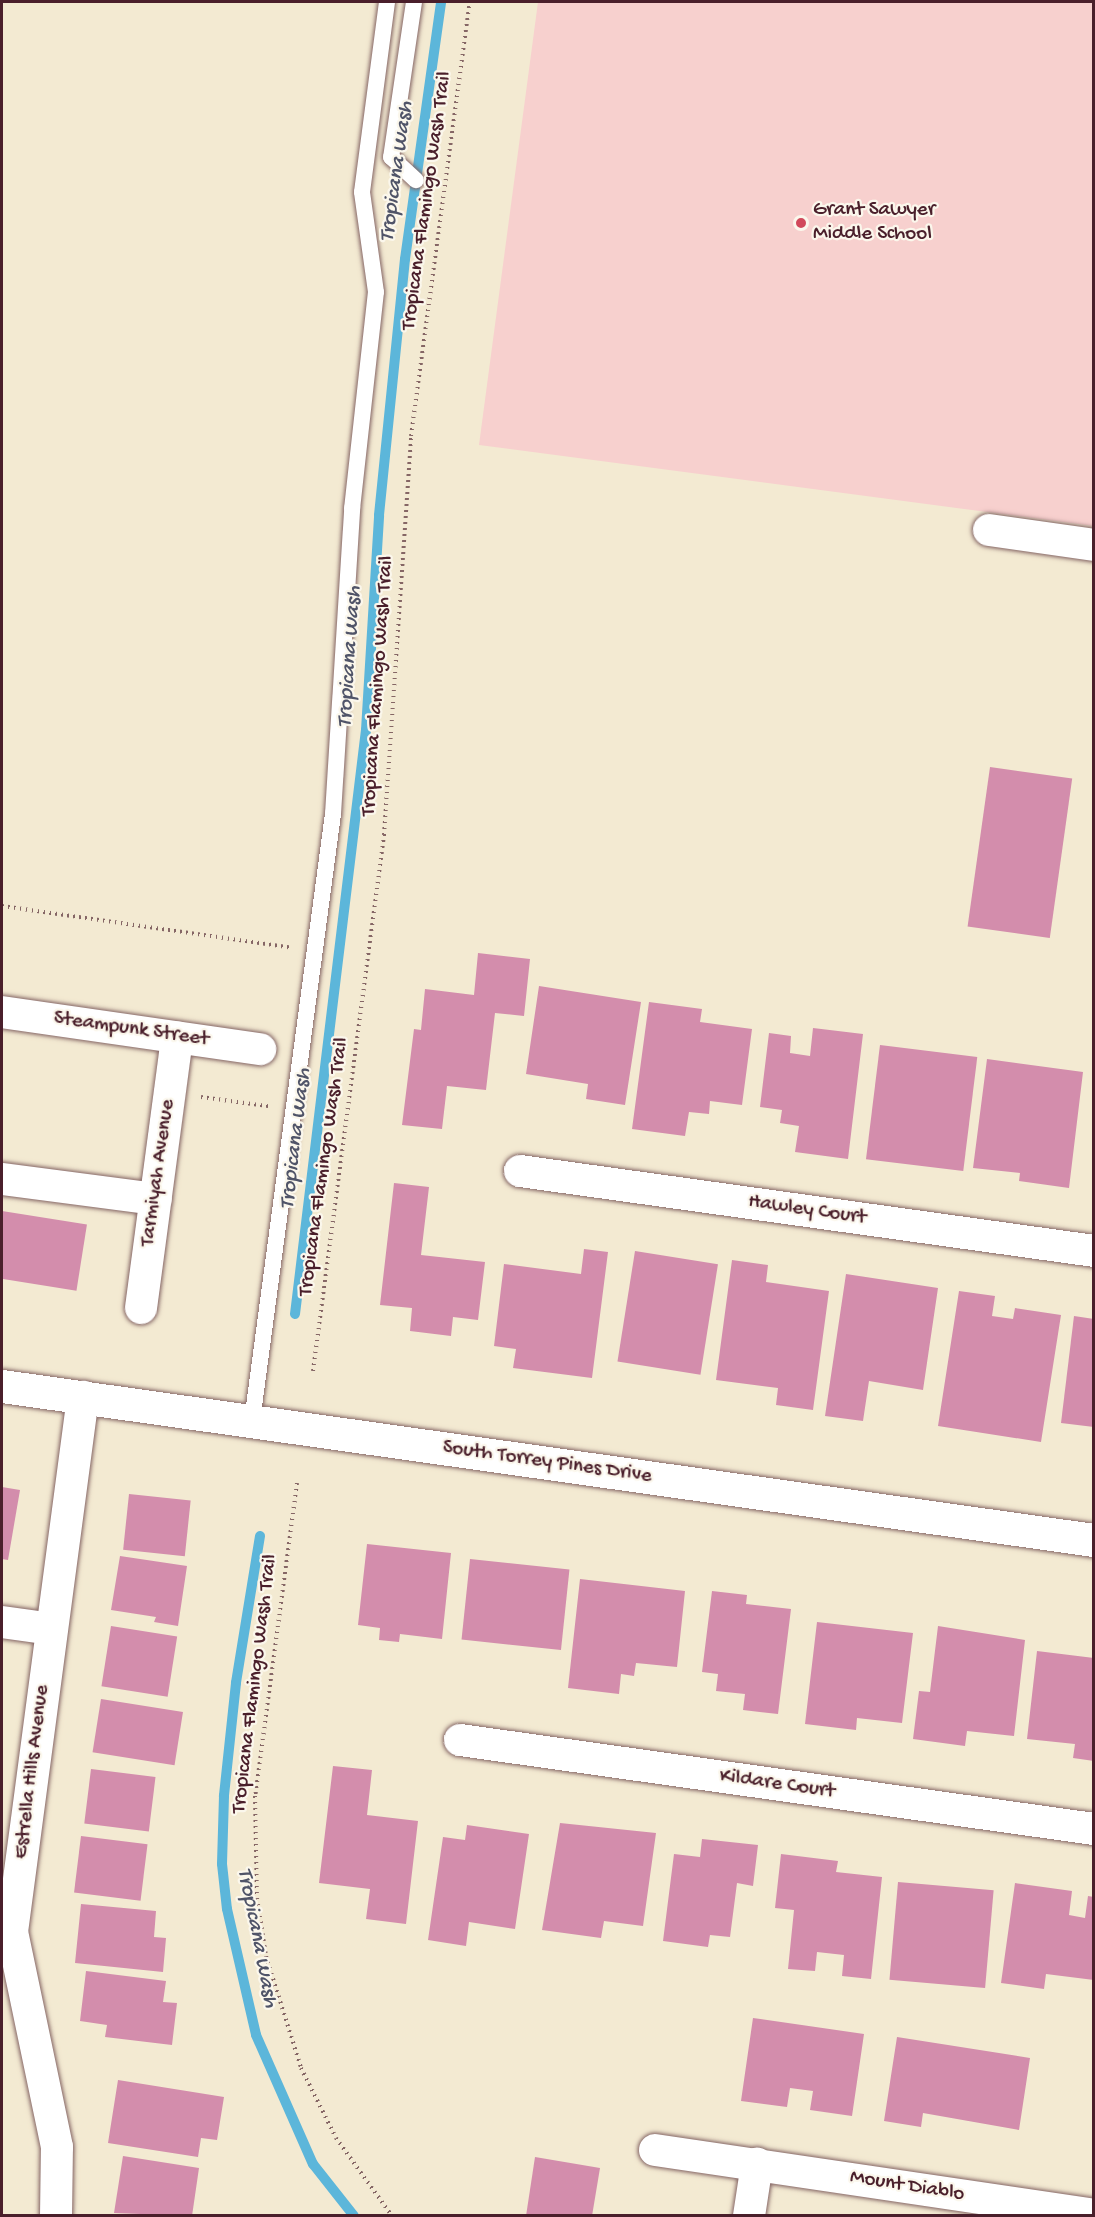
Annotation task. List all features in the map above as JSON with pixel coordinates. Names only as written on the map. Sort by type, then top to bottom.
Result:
[{"type":"main road","name":"South Torrey Pines Drive","points":[[2,1386],[1094,1540]]},
{"type":"street","points":[[989,530],[1094,545]]},
{"type":"street","name":"Steampunk Street","points":[[2,1012],[260,1049]]},
{"type":"street","name":"Tarmiyah Avenue","points":[[141,1308],[177,1037]]},
{"type":"street","name":"Hawley Court","points":[[520,1171],[1094,1251]]},
{"type":"street","points":[[2,1179],[156,1199]]},
{"type":"street","name":"Estrella Hills Avenue","points":[[56,2216],[57,2147],[7,1931],[52,1629],[82,1397]]},
{"type":"street","points":[[2,1622],[52,1629]]},
{"type":"street","name":"Kildare Court","points":[[460,1740],[1094,1829]]},
{"type":"street","name":"Mount Diablo","points":[[655,2150],[1094,2216]]},
{"type":"street","points":[[749,2216],[757,2164]]},
{"type":"lane","points":[[252,1421],[333,814],[352,509],[376,292],[362,192],[387,2]]},
{"type":"lane","points":[[414,2],[391,157],[416,180]]},
{"type":"path","name":"Tropicana Flamingo Wash Trail","points":[[313,1371],[384,835],[411,436],[470,2]]},
{"type":"path","points":[[2,906],[292,948],[290,960]]},
{"type":"path","points":[[189,1096],[270,1106],[269,1118]]},
{"type":"path","name":"Tropicana Flamingo Wash Trail","points":[[297,1483],[255,1796],[257,1898],[266,1956],[301,2068],[336,2138],[392,2216]]},
{"type":"shaded area","name":"Grant Sawyer Middle School","points":[[538,2],[1093,2],[1093,526],[479,445]]},
{"type":"building","points":[[990,767],[1072,779],[1050,938],[968,926]]},
{"type":"building","points":[[478,953],[530,959],[524,1016],[495,1013],[486,1090],[447,1086],[442,1129],[402,1125],[414,1029],[421,1030],[425,989],[474,995]]},
{"type":"building","points":[[539,986],[641,1002],[625,1105],[586,1099],[588,1084],[526,1074]]},
{"type":"building","points":[[649,1002],[702,1009],[700,1022],[752,1029],[742,1105],[710,1101],[709,1114],[689,1112],[685,1136],[632,1129]]},
{"type":"building","points":[[813,1028],[863,1034],[848,1159],[795,1152],[799,1126],[780,1123],[782,1110],[760,1107],[769,1033],[791,1036],[790,1053],[810,1056]]},
{"type":"building","points":[[880,1045],[977,1057],[963,1171],[866,1159]]},
{"type":"building","points":[[987,1059],[1083,1072],[1069,1188],[1019,1181],[1020,1173],[973,1168]]},
{"type":"building","points":[[394,1183],[429,1187],[421,1255],[485,1262],[478,1320],[453,1317],[451,1336],[410,1331],[412,1308],[380,1305]]},
{"type":"building","points":[[2,1211],[87,1224],[76,1291],[2,1279]]},
{"type":"building","points":[[584,1249],[608,1252],[592,1378],[513,1368],[516,1349],[494,1346],[504,1264],[581,1274]]},
{"type":"building","points":[[635,1251],[718,1264],[700,1375],[617,1362]]},
{"type":"building","points":[[732,1260],[768,1265],[766,1282],[829,1291],[813,1410],[776,1405],[778,1388],[716,1380]]},
{"type":"building","points":[[846,1274],[938,1288],[923,1390],[869,1381],[863,1421],[825,1416]]},
{"type":"building","points":[[959,1291],[995,1296],[992,1316],[1013,1319],[1015,1308],[1061,1315],[1041,1442],[938,1426]]},
{"type":"building","points":[[1074,1316],[1094,1319],[1094,1427],[1061,1423]]},
{"type":"building","points":[[2,1487],[20,1490],[8,1560],[2,1559]]},
{"type":"building","points":[[129,1494],[191,1500],[185,1556],[123,1550]]},
{"type":"building","points":[[367,1544],[451,1553],[442,1639],[400,1634],[399,1642],[379,1640],[380,1628],[358,1625]]},
{"type":"building","points":[[120,1556],[187,1566],[178,1626],[154,1622],[156,1617],[111,1610]]},
{"type":"building","points":[[470,1559],[569,1569],[561,1650],[462,1640]]},
{"type":"building","points":[[580,1579],[685,1591],[677,1667],[636,1663],[634,1676],[621,1674],[619,1694],[568,1688]]},
{"type":"building","points":[[712,1591],[747,1595],[746,1604],[791,1609],[778,1714],[743,1710],[745,1694],[716,1691],[718,1674],[702,1672]]},
{"type":"building","points":[[817,1622],[913,1633],[902,1723],[857,1718],[856,1730],[805,1724]]},
{"type":"building","points":[[111,1626],[177,1636],[168,1697],[101,1686]]},
{"type":"building","points":[[938,1626],[1025,1640],[1014,1736],[967,1731],[965,1746],[913,1739],[919,1691],[930,1692]]},
{"type":"building","points":[[1037,1651],[1094,1658],[1094,1761],[1073,1758],[1075,1744],[1027,1739]]},
{"type":"building","points":[[101,1699],[183,1712],[175,1765],[93,1752]]},
{"type":"building","points":[[333,1766],[372,1770],[367,1815],[418,1821],[406,1924],[366,1919],[370,1889],[319,1883]]},
{"type":"building","points":[[91,1769],[156,1777],[149,1832],[84,1824]]},
{"type":"building","points":[[560,1823],[656,1833],[643,1926],[604,1921],[601,1938],[542,1930]]},
{"type":"building","points":[[467,1825],[529,1834],[515,1929],[469,1922],[466,1946],[428,1940],[443,1837],[465,1840]]},
{"type":"building","points":[[81,1836],[148,1844],[141,1901],[74,1893]]},
{"type":"building","points":[[702,1839],[758,1845],[753,1886],[737,1883],[730,1937],[710,1935],[708,1947],[663,1941],[674,1854],[700,1857]]},
{"type":"building","points":[[781,1854],[838,1861],[836,1872],[882,1877],[871,1979],[842,1976],[844,1955],[817,1952],[815,1971],[788,1969],[794,1910],[775,1908]]},
{"type":"building","points":[[898,1882],[994,1890],[985,1988],[889,1980]]},
{"type":"building","points":[[1015,1883],[1072,1891],[1069,1915],[1085,1918],[1088,1896],[1094,1897],[1094,1980],[1046,1974],[1044,1989],[1001,1983]]},
{"type":"building","points":[[81,1904],[156,1911],[154,1937],[166,1938],[163,1972],[75,1963]]},
{"type":"building","points":[[86,1971],[166,1981],[163,2002],[177,2003],[172,2045],[105,2037],[107,2025],[80,2021]]},
{"type":"building","points":[[753,2018],[864,2034],[852,2116],[810,2110],[813,2091],[790,2088],[787,2107],[741,2101]]},
{"type":"building","points":[[897,2037],[1030,2058],[1019,2130],[923,2113],[921,2127],[884,2121]]},
{"type":"building","points":[[118,2080],[224,2097],[217,2140],[201,2138],[198,2157],[108,2143]]},
{"type":"building","points":[[123,2156],[199,2168],[192,2216],[114,2213]]},
{"type":"building","points":[[535,2157],[600,2168],[592,2216],[526,2216]]},
{"type":"waterway","name":"Tropicana Wash","points":[[295,1314],[366,730],[379,515],[405,259],[441,2]]},
{"type":"waterway","name":"Tropicana Wash","points":[[260,1536],[236,1683],[224,1796],[222,1864],[227,1909],[256,2035],[313,2164],[354,2216]]},
{"type":"place","name":"Grant Sawyer Middle School","points":[[801,223]]}]
